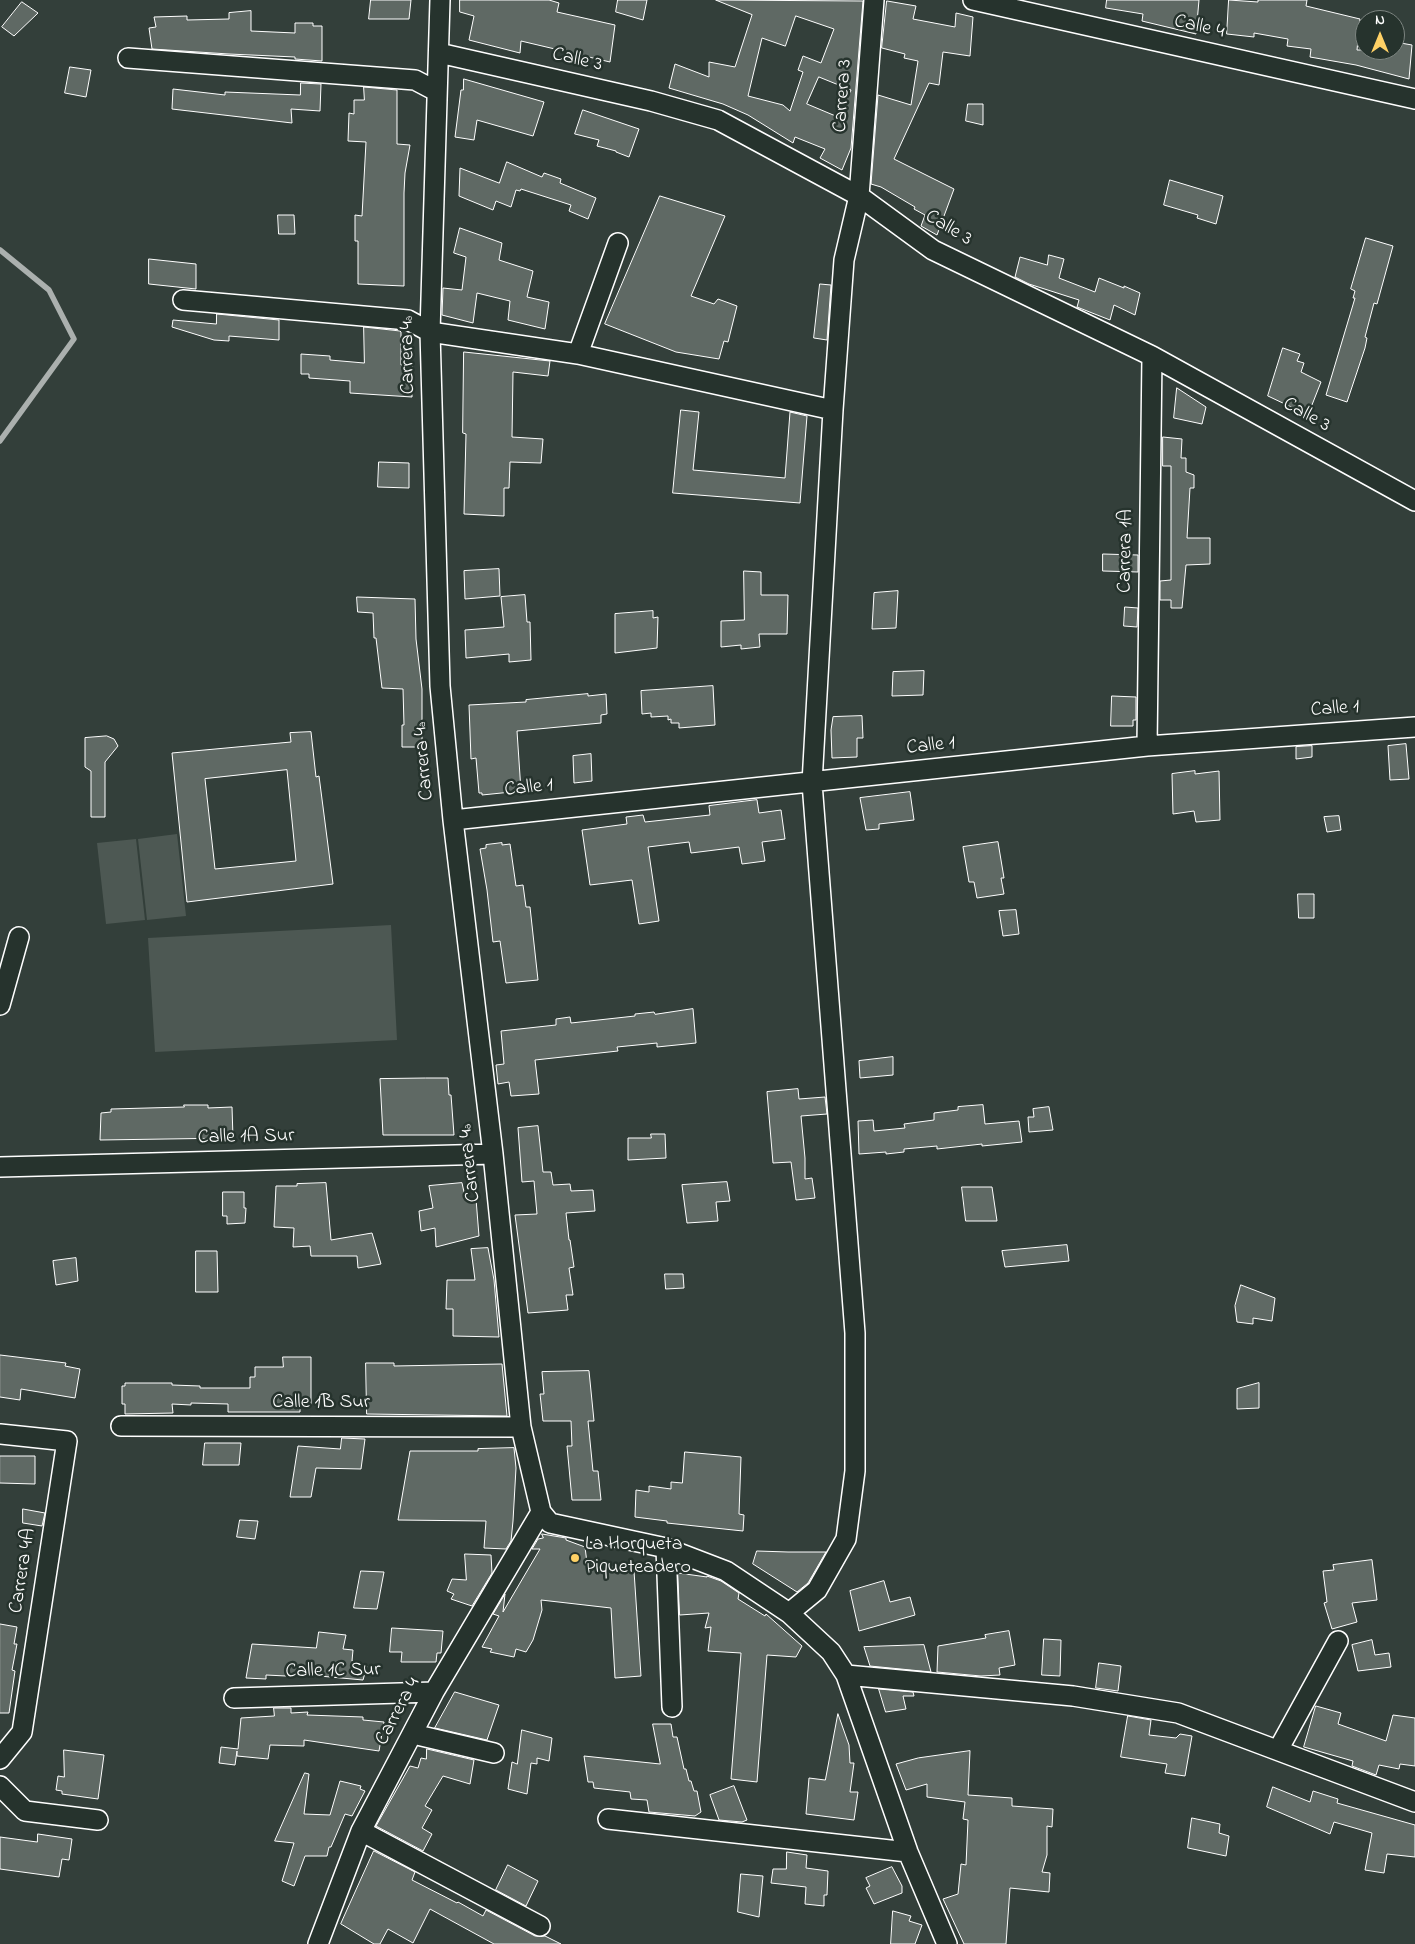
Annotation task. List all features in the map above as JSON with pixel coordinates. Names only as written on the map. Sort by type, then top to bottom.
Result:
[{"type":"street","name":"Carrera 4ª","points":[[440,0],[430,332],[440,686],[453,820],[493,1154],[520,1427],[540,1512]]},
{"type":"street","name":"Carrera 3","points":[[789,1614],[817,1590],[846,1539],[855,1472],[855,1333],[812,783],[833,410],[844,260],[859,196],[874,0]]},
{"type":"street","name":"Calle 4","points":[[973,0],[1415,99]]},
{"type":"street","name":"Calle 3","points":[[439,53],[652,102],[718,120],[859,196],[933,250],[1152,356],[1415,501]]},
{"type":"street","points":[[128,58],[415,80],[436,91]]},
{"type":"street","points":[[578,354],[618,242]]},
{"type":"street","points":[[182,300],[408,320],[430,332],[578,354],[833,410]]},
{"type":"street","name":"Carrera 1A","points":[[1147,746],[1152,356]]},
{"type":"street","name":"Calle 1","points":[[453,820],[1147,746],[1415,727]]},
{"type":"street","points":[[0,1006],[19,937]]},
{"type":"street","name":"Calle 1A Sur","points":[[0,1167],[493,1154]]},
{"type":"street","name":"Calle 1B Sur","points":[[121,1426],[520,1427]]},
{"type":"street","name":"Carrera 4A","points":[[0,1434],[67,1441],[22,1732],[0,1759]]},
{"type":"street","points":[[540,1512],[550,1523],[666,1548],[726,1571],[789,1614],[831,1652],[846,1676],[908,1852],[947,1944]]},
{"type":"street","name":"Carrera 4","points":[[318,1944],[361,1831],[434,1692],[540,1512]]},
{"type":"street","points":[[666,1548],[672,1707]]},
{"type":"street","points":[[1278,1750],[1338,1641]]},
{"type":"street","points":[[846,1676],[1073,1696],[1178,1712],[1415,1802]]},
{"type":"street","name":"Calle 1C Sur","points":[[234,1698],[434,1692]]},
{"type":"street","points":[[413,1734],[494,1753]]},
{"type":"street","points":[[0,1786],[25,1811],[98,1820]]},
{"type":"street","points":[[608,1819],[908,1852]]},
{"type":"street","points":[[361,1831],[540,1926]]},
{"type":"shaded area","points":[[177,834],[186,916],[147,920],[138,839]]},
{"type":"shaded area","points":[[136,839],[145,920],[106,924],[97,843]]},
{"type":"shaded area","points":[[391,925],[397,1040],[155,1052],[148,938]]},
{"type":"building","points":[[371,0],[411,0],[409,19],[369,19]]},
{"type":"building","points":[[460,0],[549,0],[559,3],[557,12],[615,25],[610,62],[521,41],[520,53],[469,40],[474,16],[460,12]]},
{"type":"building","points":[[618,0],[647,0],[643,20],[616,12]]},
{"type":"building","points":[[716,0],[863,1],[851,148],[842,170],[820,158],[825,149],[795,137],[793,143],[748,115],[723,104],[669,88],[675,64],[709,77],[709,62],[735,67],[752,15]],"holes":[[[796,16],[834,29],[821,63],[803,56],[798,70],[803,72],[790,111],[783,105],[748,96],[762,38],[785,46]],[[819,77],[851,90],[838,117],[807,104]]]},
{"type":"building","points":[[1107,0],[1199,0],[1196,34],[1142,21],[1143,14],[1106,8]]},
{"type":"building","points":[[1229,0],[1258,2],[1258,0],[1307,0],[1306,6],[1355,18],[1355,60],[1405,60],[1405,44],[1412,45],[1409,79],[1356,65],[1310,57],[1311,49],[1287,46],[1288,39],[1254,33],[1254,37],[1227,34]]},
{"type":"building","points":[[887,1],[916,6],[913,19],[955,27],[956,13],[973,17],[970,56],[943,52],[939,85],[929,83],[894,159],[954,189],[937,235],[921,226],[925,215],[914,209],[915,207],[881,187],[871,184],[878,95],[911,105],[918,61],[904,58],[905,54],[882,48]]},
{"type":"building","points":[[22,2],[38,13],[14,36],[2,27]]},
{"type":"building","points":[[251,11],[251,31],[295,33],[295,23],[313,23],[313,26],[322,26],[322,61],[295,59],[295,57],[152,49],[149,28],[156,27],[154,17],[187,16],[187,20],[229,19],[229,13]]},
{"type":"building","points":[[70,67],[91,70],[86,97],[65,93]]},
{"type":"building","points":[[464,79],[544,102],[533,136],[477,120],[474,140],[455,137]]},
{"type":"building","points":[[301,83],[321,84],[320,111],[291,109],[292,123],[172,109],[173,89],[225,95],[225,92],[300,95]]},
{"type":"building","points":[[364,87],[397,90],[397,144],[410,145],[404,193],[404,286],[358,284],[358,241],[355,241],[355,215],[362,216],[366,142],[348,141],[349,113],[354,114],[354,100],[364,100]]},
{"type":"building","points":[[968,104],[983,104],[983,125],[966,121]]},
{"type":"building","points":[[583,110],[639,129],[629,157],[597,146],[599,140],[575,134]]},
{"type":"building","points":[[507,162],[542,177],[544,173],[561,179],[560,183],[596,198],[588,219],[569,211],[571,205],[521,189],[520,191],[516,190],[511,207],[496,201],[493,210],[459,196],[460,168],[499,183]]},
{"type":"building","points":[[1170,180],[1223,196],[1216,224],[1197,218],[1198,215],[1164,205]]},
{"type":"building","points":[[660,196],[725,216],[691,296],[714,304],[718,299],[737,306],[728,342],[724,341],[719,359],[676,352],[605,324]]},
{"type":"building","points":[[278,215],[294,215],[295,234],[279,234]]},
{"type":"building","points":[[460,228],[502,243],[499,260],[533,271],[527,297],[549,302],[545,329],[508,320],[510,301],[477,293],[473,323],[442,315],[443,288],[462,290],[466,257],[454,253]]},
{"type":"building","points":[[1366,238],[1393,246],[1377,304],[1374,303],[1365,337],[1367,338],[1365,348],[1347,402],[1326,395],[1355,298],[1353,298],[1355,291],[1351,289]]},
{"type":"building","points":[[1049,255],[1064,259],[1059,278],[1095,292],[1099,278],[1140,293],[1135,315],[1114,305],[1110,320],[1077,307],[1079,300],[1029,284],[1015,277],[1020,257],[1047,265]]},
{"type":"building","points":[[149,259],[196,264],[196,289],[149,284]]},
{"type":"building","points":[[820,284],[831,285],[827,340],[814,338]]},
{"type":"building","points":[[217,314],[279,320],[279,340],[229,336],[229,341],[214,340],[172,327],[173,320],[216,324]]},
{"type":"building","points":[[364,327],[401,332],[401,365],[412,366],[412,397],[350,393],[350,381],[309,378],[309,374],[301,374],[301,354],[330,356],[330,360],[364,363]]},
{"type":"building","points":[[1283,348],[1300,354],[1297,361],[1304,363],[1301,372],[1321,382],[1308,415],[1268,396]]},
{"type":"building","points":[[464,352],[550,361],[548,376],[513,372],[512,437],[543,439],[541,463],[510,462],[509,488],[504,488],[504,516],[464,514],[466,434],[463,433]]},
{"type":"building","points":[[1177,388],[1206,407],[1202,424],[1174,418]]},
{"type":"building","points":[[681,410],[699,412],[693,470],[785,478],[790,412],[807,416],[800,503],[673,493]]},
{"type":"building","points":[[1163,437],[1182,439],[1181,458],[1186,458],[1186,472],[1194,475],[1194,488],[1190,488],[1187,538],[1210,538],[1210,564],[1186,565],[1182,608],[1171,608],[1171,600],[1160,600],[1160,581],[1171,580],[1171,466],[1163,466]]},
{"type":"building","points":[[379,462],[409,463],[409,488],[378,487]]},
{"type":"building","points":[[1103,554],[1138,555],[1138,572],[1103,571]]},
{"type":"building","points":[[499,569],[500,596],[465,599],[464,571]]},
{"type":"building","points":[[744,571],[761,572],[761,595],[788,595],[787,634],[759,634],[760,647],[741,649],[741,645],[721,647],[721,621],[744,620]]},
{"type":"building","points":[[898,591],[896,628],[872,629],[874,593]]},
{"type":"building","points":[[525,595],[527,622],[530,622],[531,660],[509,662],[509,654],[466,658],[465,630],[504,627],[501,597]]},
{"type":"building","points":[[357,597],[415,599],[416,639],[422,689],[422,747],[402,747],[402,725],[404,725],[403,689],[382,688],[376,638],[374,638],[373,613],[358,612]]},
{"type":"building","points":[[1125,607],[1138,608],[1137,627],[1124,626]]},
{"type":"building","points":[[653,611],[653,618],[658,617],[657,648],[615,653],[615,614]]},
{"type":"building","points":[[924,671],[923,695],[892,696],[893,672]]},
{"type":"building","points":[[713,686],[715,725],[679,728],[679,723],[671,723],[671,719],[668,720],[668,716],[651,717],[651,713],[642,714],[641,691]]},
{"type":"building","points":[[588,694],[588,696],[606,694],[607,714],[601,715],[601,723],[517,731],[521,791],[482,795],[482,793],[479,793],[476,758],[471,759],[469,705],[526,702],[526,700]]},
{"type":"building","points":[[1112,696],[1136,697],[1136,720],[1133,720],[1133,726],[1111,726]]},
{"type":"building","points":[[862,716],[863,738],[857,738],[857,757],[832,758],[831,730],[833,717]]},
{"type":"building","points":[[311,732],[316,777],[319,776],[333,884],[187,902],[172,753],[291,742],[290,733]],"holes":[[[287,770],[296,861],[215,869],[205,779]]]},
{"type":"building","points":[[107,736],[114,739],[118,746],[105,762],[105,817],[91,817],[91,771],[85,767],[85,738]]},
{"type":"building","points":[[1406,744],[1409,779],[1390,780],[1388,746]]},
{"type":"building","points":[[1312,746],[1312,757],[1296,759],[1296,747]]},
{"type":"building","points":[[591,754],[592,781],[574,783],[573,756]]},
{"type":"building","points":[[1195,771],[1195,774],[1219,771],[1220,820],[1196,822],[1194,811],[1173,814],[1172,774]]},
{"type":"building","points":[[910,792],[914,820],[879,824],[879,829],[866,830],[860,798]]},
{"type":"building","points":[[757,800],[759,813],[781,810],[785,839],[762,842],[765,861],[742,864],[739,847],[691,853],[689,842],[648,847],[659,921],[639,924],[632,880],[590,885],[582,830],[627,824],[626,817],[643,815],[645,822],[710,815],[709,806]]},
{"type":"building","points":[[1339,816],[1341,830],[1327,832],[1324,817]]},
{"type":"building","points":[[998,842],[1004,878],[1001,878],[1004,894],[977,898],[974,882],[969,882],[963,847]]},
{"type":"building","points":[[502,843],[502,845],[510,844],[516,886],[523,885],[526,907],[530,907],[538,980],[506,983],[500,941],[493,942],[480,849],[486,848],[486,845]]},
{"type":"building","points":[[1298,894],[1314,894],[1314,918],[1299,918]]},
{"type":"building","points":[[1016,910],[1019,934],[1003,936],[999,911]]},
{"type":"building","points":[[693,1009],[696,1043],[657,1047],[657,1043],[617,1047],[618,1051],[535,1060],[539,1094],[511,1096],[509,1082],[498,1084],[496,1065],[504,1064],[501,1031],[556,1025],[556,1019],[570,1017],[571,1023],[635,1016],[635,1014],[654,1012],[655,1014]]},
{"type":"building","points":[[893,1057],[893,1075],[860,1078],[859,1061]]},
{"type":"building","points":[[448,1078],[454,1135],[383,1135],[380,1079]]},
{"type":"building","points":[[798,1089],[799,1099],[825,1097],[827,1114],[801,1116],[805,1179],[812,1178],[815,1198],[796,1200],[791,1162],[773,1163],[767,1092]]},
{"type":"building","points":[[184,1105],[208,1105],[208,1108],[232,1107],[233,1138],[100,1140],[101,1113],[111,1112],[111,1109],[184,1107]]},
{"type":"building","points":[[983,1105],[985,1124],[1019,1121],[1022,1142],[937,1149],[937,1146],[904,1149],[904,1152],[886,1154],[886,1152],[859,1154],[858,1121],[873,1120],[874,1131],[905,1128],[904,1124],[934,1120],[934,1113],[958,1110],[958,1107]]},
{"type":"building","points":[[1049,1107],[1053,1130],[1029,1132],[1028,1117],[1034,1117],[1033,1109]]},
{"type":"building","points":[[538,1126],[543,1172],[551,1172],[553,1185],[570,1184],[571,1191],[593,1190],[595,1211],[566,1213],[574,1267],[569,1268],[573,1295],[566,1295],[568,1310],[528,1313],[515,1215],[537,1214],[534,1181],[522,1182],[518,1128]]},
{"type":"building","points":[[651,1134],[665,1134],[666,1158],[628,1160],[628,1138],[651,1138]]},
{"type":"building","points":[[727,1182],[730,1201],[716,1202],[718,1221],[687,1223],[682,1185]]},
{"type":"building","points":[[326,1183],[331,1240],[372,1233],[381,1264],[358,1268],[357,1256],[311,1256],[310,1246],[293,1247],[294,1228],[274,1227],[276,1186]]},
{"type":"building","points":[[462,1183],[466,1201],[476,1199],[479,1236],[436,1247],[435,1228],[421,1231],[419,1211],[433,1208],[429,1186]]},
{"type":"building","points":[[962,1187],[992,1187],[997,1221],[966,1221]]},
{"type":"building","points":[[223,1192],[244,1192],[245,1223],[227,1224],[227,1216],[223,1216]]},
{"type":"building","points":[[1067,1245],[1069,1261],[1005,1267],[1002,1251]]},
{"type":"building","points":[[488,1248],[494,1280],[499,1337],[453,1336],[453,1309],[446,1309],[447,1280],[475,1280],[471,1249]]},
{"type":"building","points":[[196,1251],[217,1251],[218,1292],[196,1292]]},
{"type":"building","points":[[76,1258],[78,1281],[56,1285],[53,1261]]},
{"type":"building","points":[[665,1274],[683,1274],[684,1288],[666,1289]]},
{"type":"building","points":[[1241,1285],[1275,1298],[1272,1321],[1253,1318],[1253,1324],[1237,1322],[1235,1306]]},
{"type":"building","points":[[0,1355],[66,1363],[65,1366],[80,1369],[75,1398],[21,1389],[20,1400],[0,1397]]},
{"type":"building","points":[[283,1357],[311,1357],[311,1406],[300,1406],[300,1412],[228,1412],[228,1404],[191,1403],[191,1405],[172,1404],[173,1413],[125,1414],[125,1404],[122,1404],[122,1386],[125,1386],[125,1383],[172,1383],[172,1385],[200,1386],[200,1388],[250,1388],[250,1377],[255,1377],[255,1367],[283,1367]]},
{"type":"building","points":[[366,1363],[394,1363],[394,1366],[502,1364],[507,1416],[367,1414]]},
{"type":"building","points":[[589,1371],[594,1421],[588,1421],[593,1471],[598,1471],[601,1500],[572,1500],[567,1446],[572,1446],[571,1421],[543,1421],[540,1394],[544,1394],[542,1372]]},
{"type":"building","points":[[1259,1383],[1259,1408],[1237,1409],[1237,1389]]},
{"type":"building","points":[[342,1438],[365,1439],[361,1469],[316,1468],[311,1497],[290,1497],[298,1446],[340,1449]]},
{"type":"building","points":[[205,1443],[241,1443],[239,1465],[203,1465]]},
{"type":"building","points":[[514,1448],[516,1468],[513,1521],[511,1541],[506,1549],[484,1548],[486,1521],[398,1520],[410,1451],[478,1451],[478,1449]]},
{"type":"building","points":[[685,1452],[741,1457],[739,1514],[744,1515],[743,1531],[667,1523],[667,1521],[635,1517],[636,1490],[649,1492],[649,1486],[671,1489],[671,1482],[682,1483]]},
{"type":"building","points":[[0,1456],[35,1456],[35,1484],[0,1483]]},
{"type":"building","points":[[23,1509],[45,1513],[42,1526],[23,1523]]},
{"type":"building","points":[[240,1520],[258,1521],[255,1539],[237,1537]]},
{"type":"building","points":[[542,1534],[566,1538],[566,1540],[585,1547],[587,1563],[634,1571],[641,1676],[615,1678],[611,1608],[541,1600],[542,1610],[533,1640],[526,1652],[516,1649],[514,1657],[490,1652],[492,1649],[482,1647],[499,1616],[493,1614],[505,1594],[503,1612],[540,1549],[532,1549],[538,1539],[543,1538]]},
{"type":"building","points":[[757,1551],[826,1552],[808,1583],[797,1592],[753,1564]]},
{"type":"building","points":[[465,1554],[491,1555],[492,1573],[472,1606],[451,1599],[454,1594],[447,1591],[452,1579],[466,1580]]},
{"type":"building","points":[[1372,1560],[1377,1600],[1352,1603],[1357,1622],[1332,1629],[1324,1603],[1327,1602],[1323,1571],[1334,1570],[1333,1565]]},
{"type":"building","points":[[361,1571],[384,1572],[377,1609],[354,1608]]},
{"type":"building","points":[[678,1573],[707,1576],[721,1581],[739,1593],[738,1599],[765,1616],[766,1614],[802,1646],[796,1657],[767,1655],[757,1782],[731,1779],[741,1653],[708,1651],[711,1627],[705,1628],[709,1613],[680,1615]]},
{"type":"building","points":[[884,1581],[890,1602],[910,1597],[915,1615],[859,1631],[850,1591]]},
{"type":"building","points":[[0,1624],[17,1627],[14,1644],[17,1644],[12,1670],[15,1671],[9,1713],[0,1713]]},
{"type":"building","points":[[392,1628],[443,1631],[441,1653],[437,1653],[436,1662],[401,1662],[402,1652],[390,1652]]},
{"type":"building","points":[[1009,1631],[1015,1665],[999,1668],[1000,1675],[981,1676],[937,1672],[938,1646],[986,1638],[985,1635]]},
{"type":"building","points":[[319,1632],[346,1635],[343,1649],[353,1650],[352,1661],[367,1666],[363,1680],[287,1673],[286,1676],[266,1675],[266,1679],[246,1678],[252,1644],[316,1648]]},
{"type":"building","points":[[1044,1639],[1061,1640],[1060,1676],[1042,1675]]},
{"type":"building","points":[[1372,1640],[1375,1655],[1389,1653],[1391,1667],[1358,1671],[1352,1645]]},
{"type":"building","points":[[924,1645],[931,1672],[870,1666],[864,1647]]},
{"type":"building","points":[[1099,1663],[1121,1666],[1118,1691],[1096,1688]]},
{"type":"building","points":[[879,1689],[913,1692],[914,1696],[903,1696],[906,1709],[886,1712]]},
{"type":"building","points":[[455,1692],[499,1705],[487,1740],[435,1728]]},
{"type":"building","points":[[1316,1706],[1341,1713],[1338,1724],[1386,1741],[1393,1715],[1415,1718],[1415,1766],[1400,1764],[1399,1769],[1379,1765],[1376,1775],[1352,1766],[1353,1761],[1304,1747]]},
{"type":"building","points":[[274,1708],[291,1708],[291,1713],[308,1712],[307,1715],[363,1717],[363,1720],[384,1722],[379,1751],[304,1740],[304,1746],[270,1745],[268,1759],[237,1756],[237,1751],[235,1765],[219,1763],[221,1747],[238,1749],[241,1718],[274,1716]]},
{"type":"building","points":[[838,1714],[849,1745],[850,1763],[854,1763],[850,1792],[858,1792],[854,1820],[806,1814],[809,1778],[825,1780]]},
{"type":"building","points":[[1128,1716],[1151,1720],[1149,1735],[1176,1738],[1180,1734],[1192,1736],[1185,1776],[1165,1773],[1167,1764],[1121,1757]]},
{"type":"building","points":[[653,1724],[671,1724],[673,1737],[677,1737],[684,1769],[686,1769],[694,1791],[697,1791],[701,1812],[695,1816],[649,1812],[647,1800],[631,1799],[630,1792],[594,1788],[593,1782],[588,1782],[584,1756],[660,1764]]},
{"type":"building","points":[[522,1730],[552,1738],[549,1761],[537,1758],[537,1764],[531,1763],[527,1794],[508,1789],[512,1762],[517,1764]]},
{"type":"building","points":[[427,1749],[474,1760],[470,1784],[443,1776],[425,1806],[432,1810],[422,1828],[432,1834],[423,1851],[376,1826],[410,1766],[418,1768],[421,1758],[426,1759]]},
{"type":"building","points":[[64,1750],[104,1755],[98,1799],[62,1794],[62,1791],[56,1790],[58,1776],[64,1777]]},
{"type":"building","points":[[970,1751],[968,1795],[1012,1798],[1012,1806],[1053,1809],[1052,1827],[1047,1826],[1047,1855],[1042,1872],[1050,1873],[1049,1892],[1010,1888],[1006,1944],[964,1944],[943,1899],[958,1894],[961,1864],[966,1865],[968,1820],[963,1819],[965,1802],[927,1797],[927,1784],[906,1790],[896,1764],[918,1758]]},
{"type":"building","points":[[305,1773],[309,1774],[304,1814],[330,1815],[340,1781],[361,1786],[360,1789],[365,1791],[352,1816],[345,1814],[331,1847],[329,1847],[327,1856],[305,1856],[294,1886],[282,1881],[294,1843],[275,1841]]},
{"type":"building","points":[[734,1786],[747,1820],[742,1822],[719,1820],[710,1795]]},
{"type":"building","points":[[1273,1787],[1310,1802],[1313,1791],[1338,1799],[1337,1803],[1415,1825],[1415,1857],[1387,1854],[1384,1873],[1365,1870],[1372,1833],[1334,1822],[1330,1834],[1267,1807]]},
{"type":"building","points":[[1192,1818],[1220,1824],[1219,1833],[1229,1836],[1226,1856],[1188,1848]]},
{"type":"building","points":[[38,1834],[72,1839],[69,1860],[62,1859],[59,1877],[0,1869],[0,1837],[37,1842]]},
{"type":"building","points":[[374,1851],[415,1872],[412,1880],[483,1916],[486,1910],[535,1936],[545,1936],[561,1944],[494,1944],[430,1909],[413,1943],[388,1929],[380,1944],[374,1944],[341,1924]]},
{"type":"building","points":[[787,1852],[807,1855],[806,1868],[828,1871],[827,1895],[824,1895],[824,1906],[805,1904],[806,1887],[771,1883],[773,1869],[786,1869]]},
{"type":"building","points":[[508,1865],[538,1881],[526,1906],[496,1890]]},
{"type":"building","points":[[892,1867],[902,1886],[902,1893],[874,1904],[866,1888],[870,1886],[866,1878]]},
{"type":"building","points":[[741,1874],[763,1876],[759,1917],[738,1912]]},
{"type":"building","points":[[893,1911],[911,1916],[909,1921],[922,1925],[915,1944],[891,1944]]},
{"type":"waterway","points":[[0,250],[49,290],[74,339],[0,441]]},
{"type":"place","name":"La Horqueta Piqueteadero","points":[[575,1558]]}]
